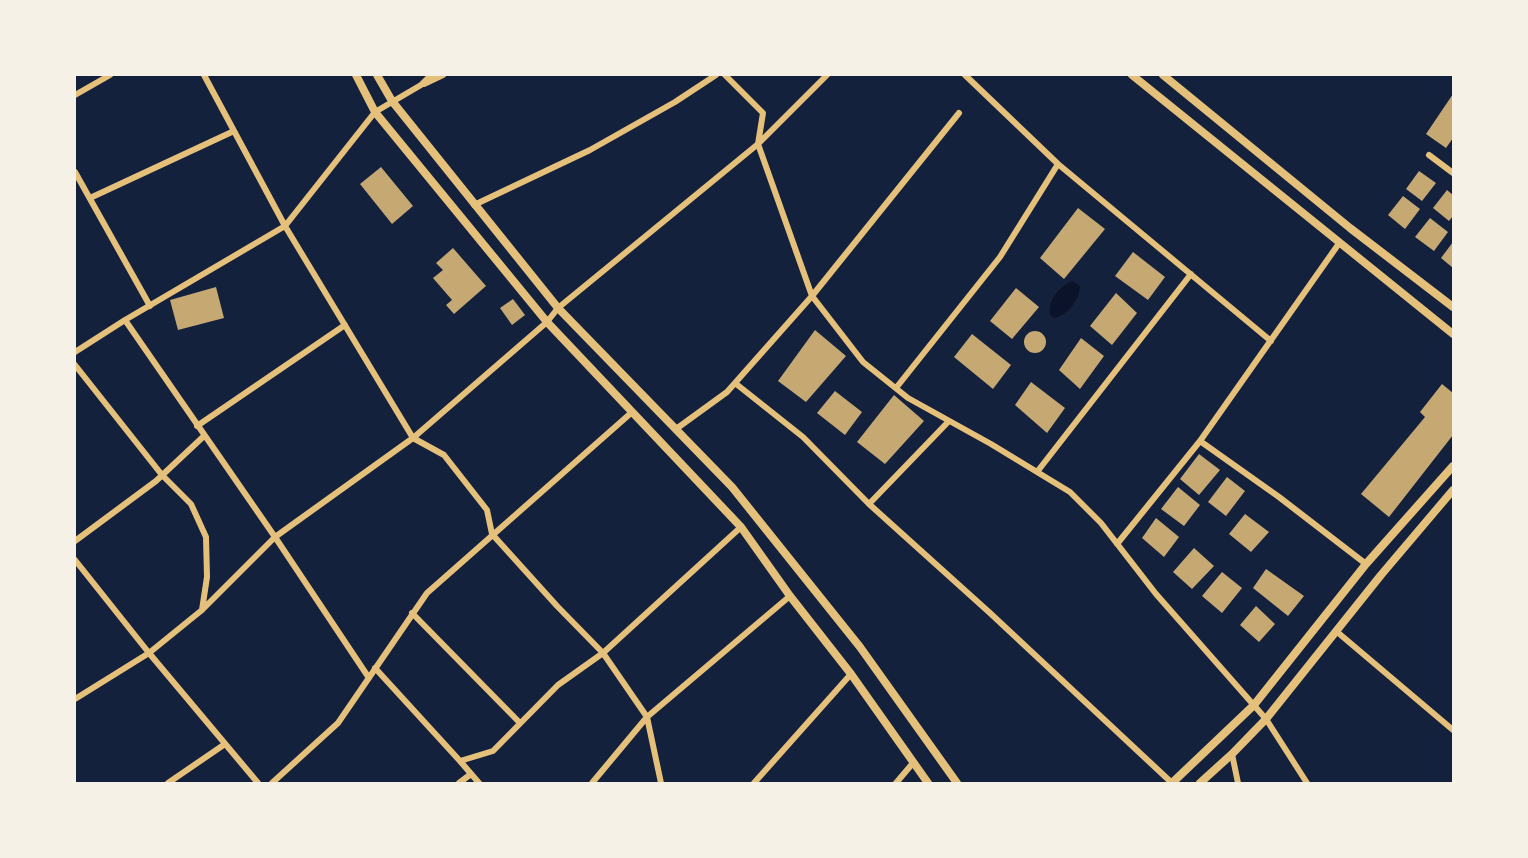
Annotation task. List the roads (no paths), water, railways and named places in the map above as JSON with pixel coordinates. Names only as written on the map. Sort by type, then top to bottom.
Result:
[{"type":"main road","points":[[356,75],[375,112],[547,322],[741,527],[790,596],[851,674],[928,783]]},
{"type":"main road","points":[[377,75],[392,101],[558,308],[732,487],[860,647],[957,783]]},
{"type":"main road","points":[[1132,75],[1453,334]]},
{"type":"main road","points":[[1163,75],[1350,228],[1453,307]]},
{"type":"main road","points":[[1172,783],[1254,705],[1366,564],[1453,466]]},
{"type":"main road","points":[[1200,783],[1266,719],[1381,574],[1453,490]]},
{"type":"street","points":[[75,95],[110,75]]},
{"type":"street","points":[[204,75],[285,226],[412,438],[444,455],[487,510],[492,534],[603,653],[647,717],[661,783]]},
{"type":"street","points":[[422,85],[431,75]]},
{"type":"street","points":[[75,352],[285,226],[375,112],[443,75]]},
{"type":"street","points":[[474,205],[590,150],[675,102],[716,75]]},
{"type":"street","points":[[725,75],[763,113],[758,144],[812,296],[863,362],[908,398],[1070,492],[1101,522],[1156,594],[1266,719],[1307,783]]},
{"type":"street","points":[[75,699],[149,653],[202,610],[275,537],[412,438],[547,322],[558,308],[758,144],[826,75]]},
{"type":"street","points":[[965,75],[1058,164],[1271,341]]},
{"type":"street","points":[[676,429],[727,392],[812,296],[958,113]]},
{"type":"street","points":[[90,198],[234,131]]},
{"type":"street","points":[[1429,155],[1453,173]]},
{"type":"street","points":[[896,388],[1000,257],[1058,164]]},
{"type":"street","points":[[75,172],[150,306]]},
{"type":"street","points":[[1118,544],[1200,441],[1340,242]]},
{"type":"street","points":[[1037,472],[1191,274]]},
{"type":"street","points":[[125,320],[369,678]]},
{"type":"street","points":[[197,426],[345,325]]},
{"type":"street","points":[[75,365],[162,475],[191,504],[206,537],[207,577],[202,610]]},
{"type":"street","points":[[735,383],[803,437],[869,504],[1172,783]]},
{"type":"street","points":[[272,783],[338,723],[427,592],[631,413]]},
{"type":"street","points":[[869,504],[949,421]]},
{"type":"street","points":[[75,541],[162,475],[204,436]]},
{"type":"street","points":[[1200,441],[1279,497],[1366,564]]},
{"type":"street","points":[[460,761],[493,751],[558,685],[603,653],[741,527]]},
{"type":"street","points":[[75,561],[258,783]]},
{"type":"street","points":[[592,783],[647,717],[790,596]]},
{"type":"street","points":[[412,614],[520,723]]},
{"type":"street","points":[[1336,631],[1453,730]]},
{"type":"street","points":[[375,668],[479,783]]},
{"type":"street","points":[[754,783],[851,674]]},
{"type":"street","points":[[168,783],[225,744]]},
{"type":"street","points":[[1232,754],[1238,783]]},
{"type":"street","points":[[896,783],[913,763]]},
{"type":"street","points":[[459,783],[471,774]]},
{"type":"water","points":[[1073,281],[1080,286],[1075,301],[1064,314],[1054,318],[1050,315],[1050,304],[1059,290]]}]
